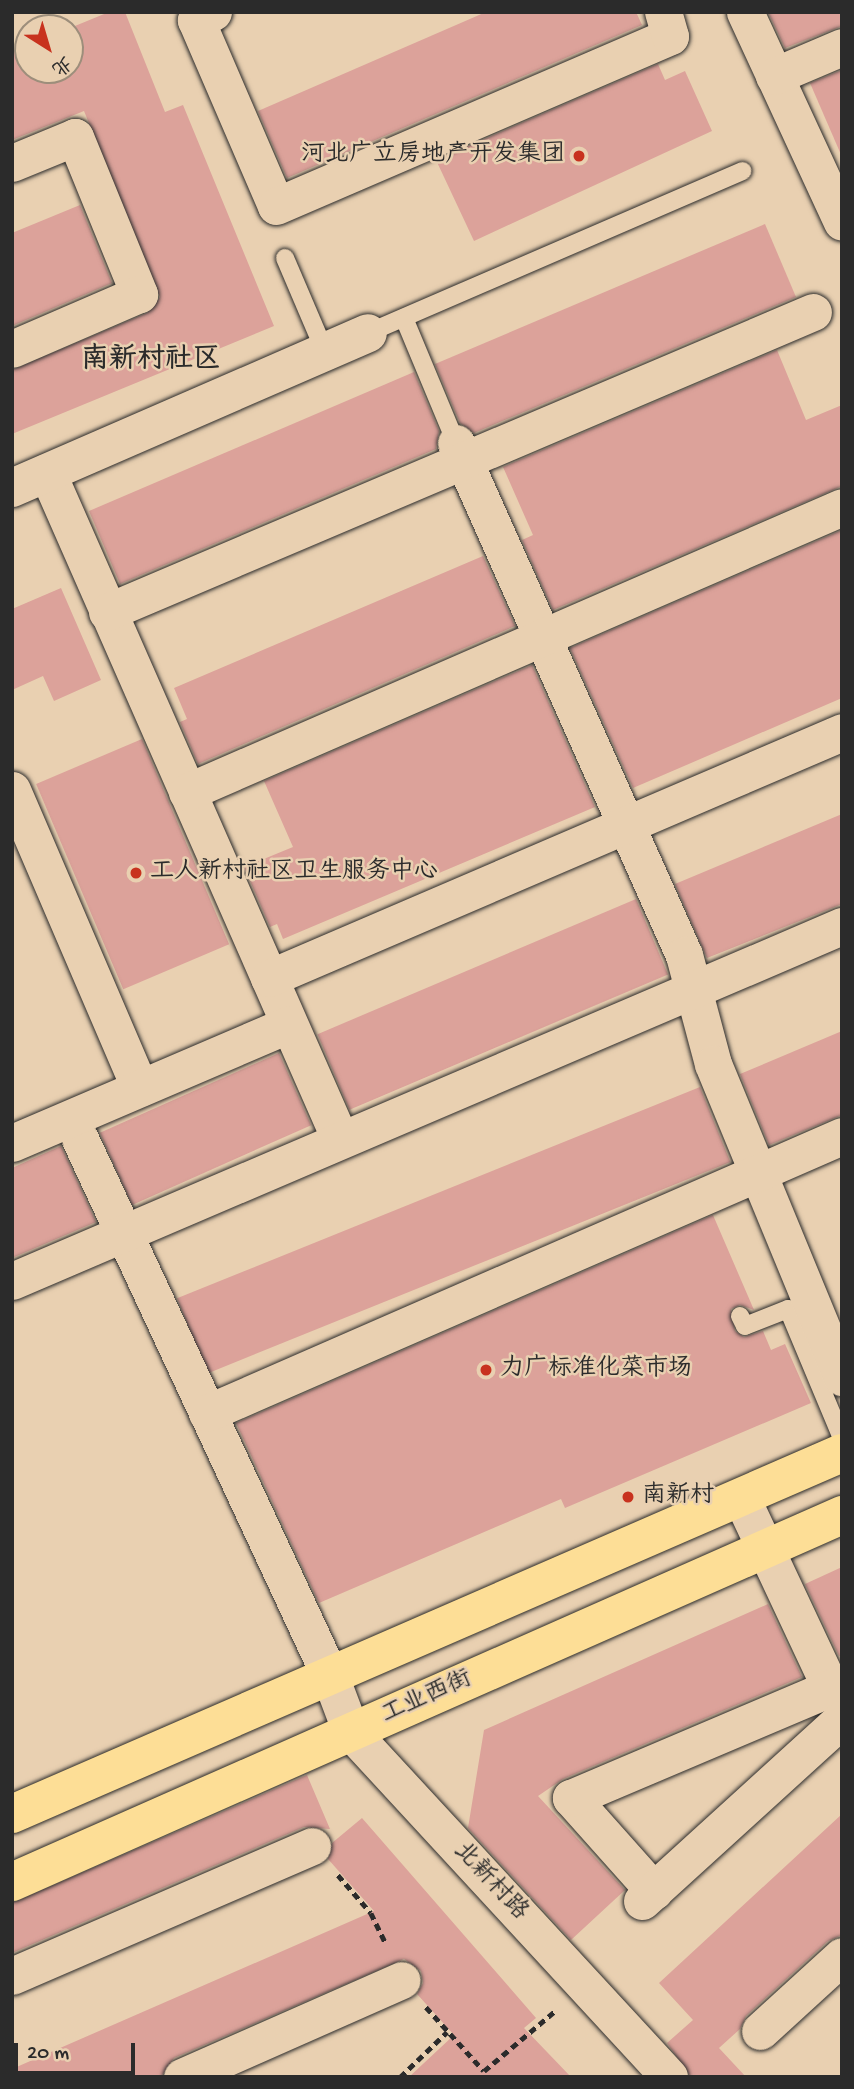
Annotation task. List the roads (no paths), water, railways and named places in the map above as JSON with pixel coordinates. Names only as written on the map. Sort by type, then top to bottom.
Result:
[{"type":"main road","points":[[12,1814],[842,1453]]},
{"type":"main road","name":"工业西街","points":[[12,1882],[842,1516]]},
{"type":"street","points":[[200,15],[276,206],[670,36],[663,12]]},
{"type":"street","points":[[746,12],[774,76],[828,155],[842,222]]},
{"type":"street","points":[[774,76],[842,47]]},
{"type":"street","points":[[12,163],[75,137],[139,294],[12,349]]},
{"type":"street","points":[[107,612],[460,451],[813,312]]},
{"type":"street","points":[[12,488],[368,333]]},
{"type":"street","points":[[460,451],[684,956],[713,1064],[840,1368]]},
{"type":"street","points":[[47,472],[107,612],[176,796],[269,978],[341,1139]]},
{"type":"street","points":[[176,796],[842,507]]},
{"type":"street","points":[[269,978],[842,732]]},
{"type":"street","points":[[12,790],[140,1088]]},
{"type":"street","points":[[12,1282],[123,1232],[842,926]]},
{"type":"street","points":[[12,1143],[289,1024]]},
{"type":"street","points":[[207,1413],[842,1136]]},
{"type":"street","name":"北新村路","points":[[80,1139],[207,1413],[245,1477],[330,1676],[351,1732],[669,2077]]},
{"type":"street","points":[[741,1497],[838,1696]]},
{"type":"street","points":[[838,1696],[648,1896],[571,1798],[838,1696]]},
{"type":"street","points":[[12,1976],[312,1846]]},
{"type":"street","points":[[760,2031],[842,1956]]},
{"type":"street","points":[[182,2077],[402,1980]]},
{"type":"lane","points":[[368,333],[742,171]]},
{"type":"lane","points":[[285,258],[325,352]]},
{"type":"lane","points":[[404,318],[460,451]]},
{"type":"lane","points":[[740,1316],[745,1326],[788,1309],[842,1438]]},
{"type":"place","name":"河北广立房地产开发集团","points":[[579,156]]},
{"type":"place","name":"工人新村社区卫生服务中心","points":[[136,873]]},
{"type":"place","name":"力广标准化菜市场","points":[[486,1370]]},
{"type":"place","name":"南新村","points":[[628,1497]]},
{"type":"district","name":"南新村社区","points":[[151,361]]}]
